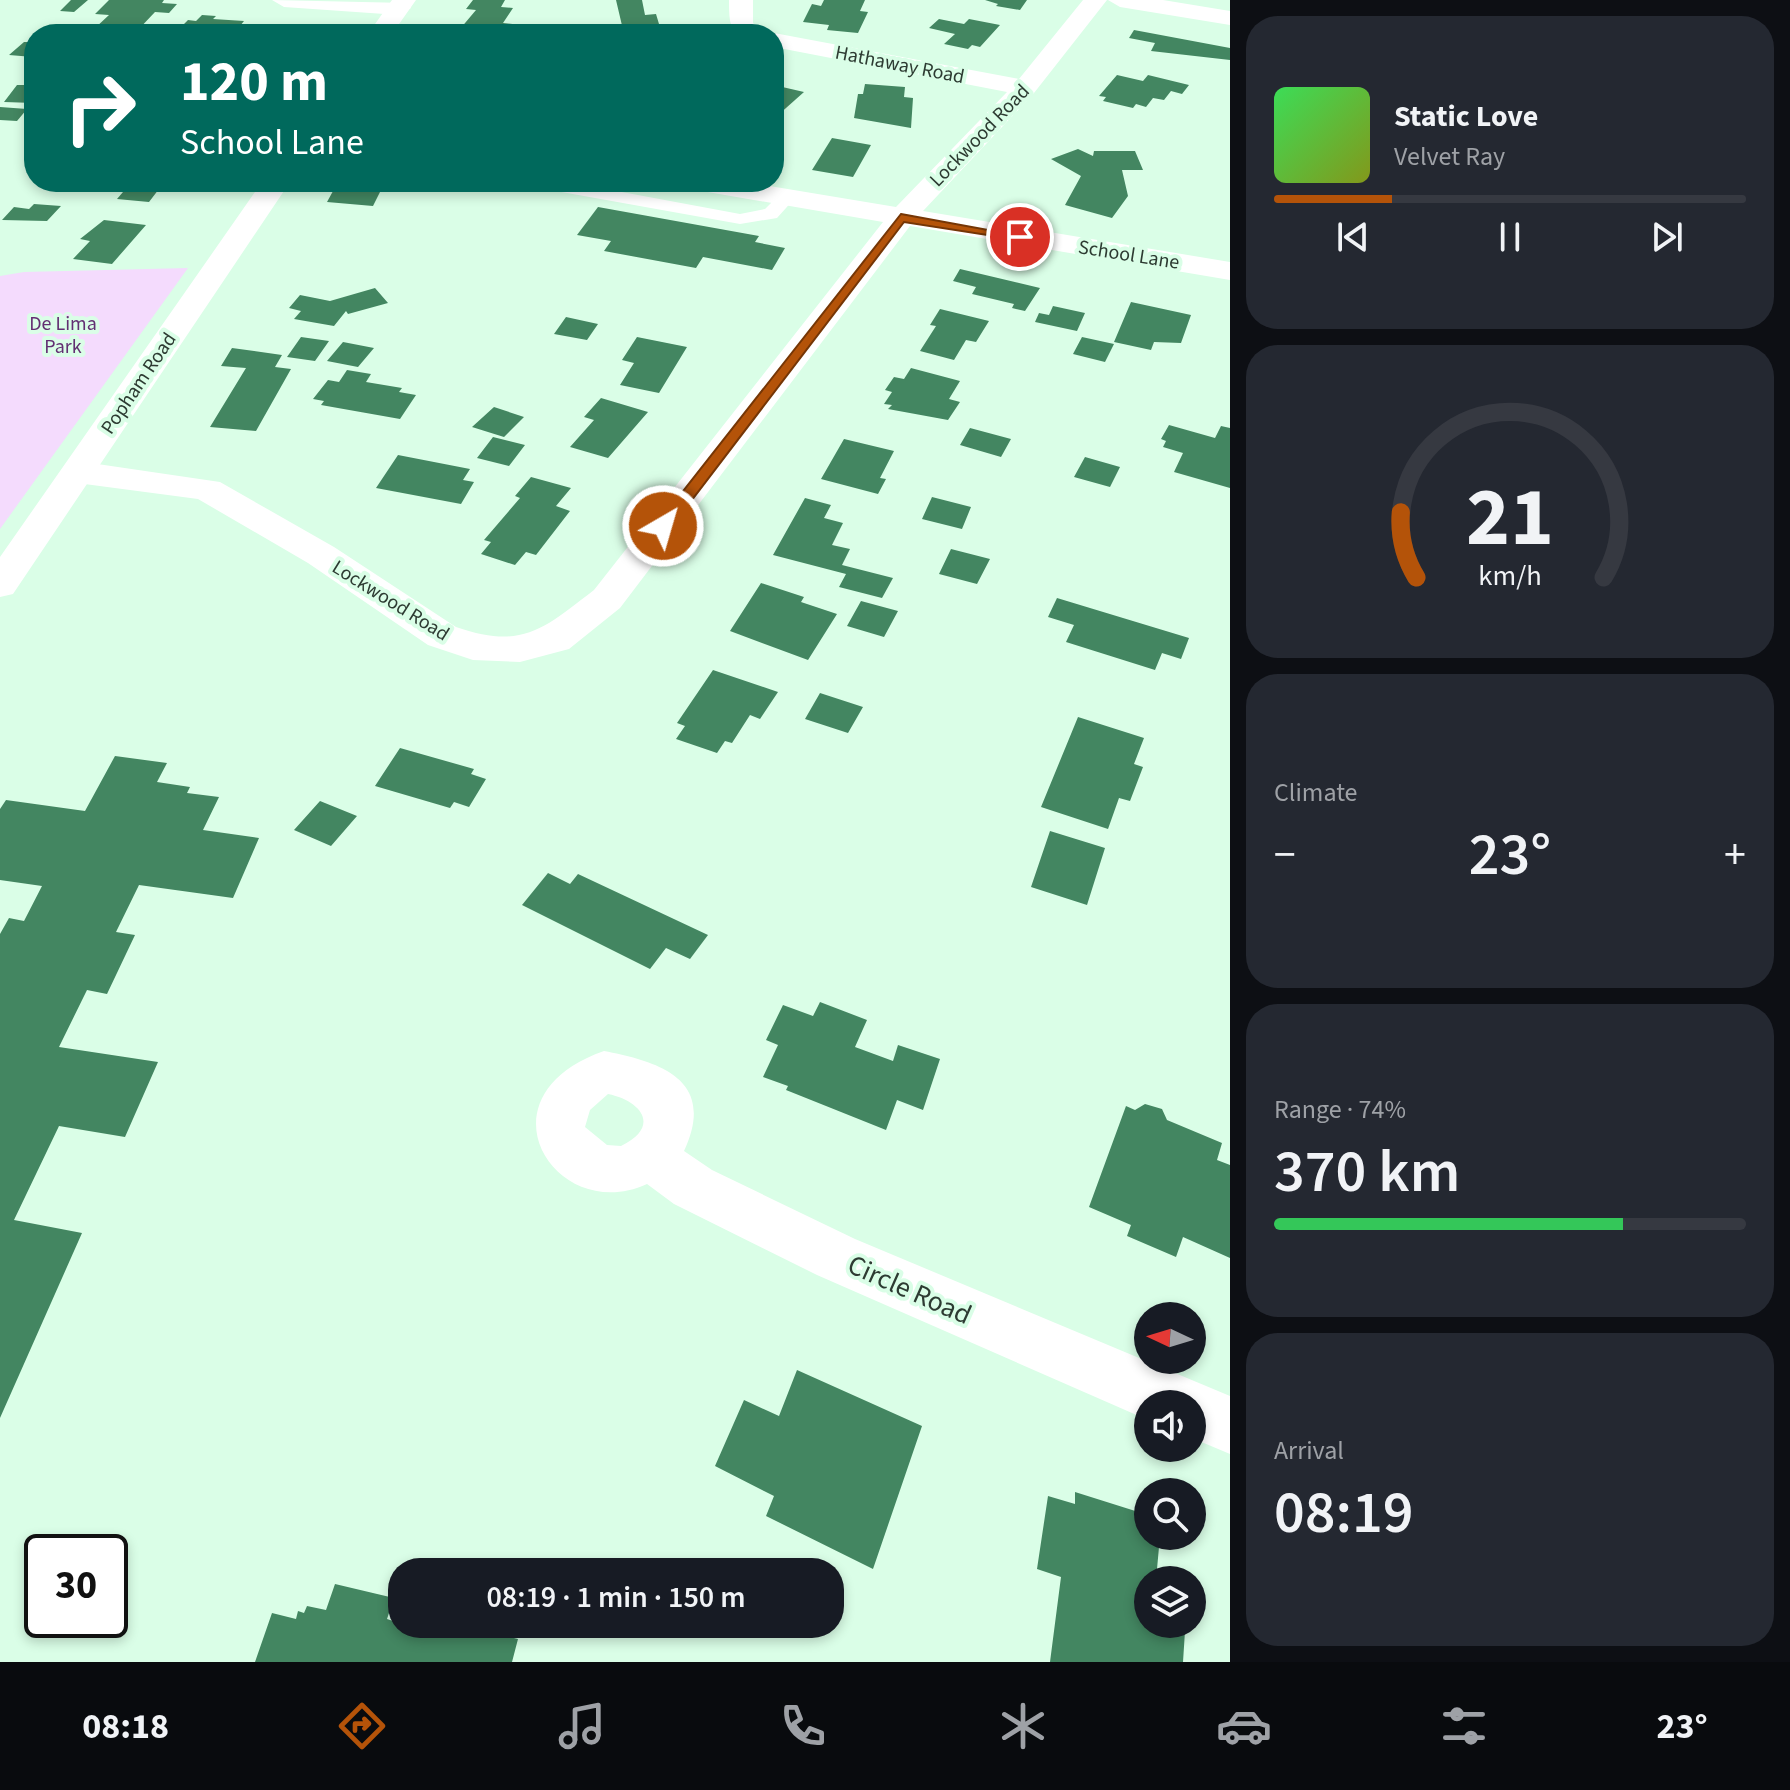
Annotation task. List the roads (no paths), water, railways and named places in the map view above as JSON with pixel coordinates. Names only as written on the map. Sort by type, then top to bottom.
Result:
[{"type":"street","points":[[284,0],[402,4]]},
{"type":"street","points":[[741,0],[741,24]]},
{"type":"street","name":"Lockwood Road","points":[[77,472],[207,490],[321,555],[442,636],[473,647],[520,649],[555,640],[607,599],[901,218],[1025,88],[1095,0]]},
{"type":"street","points":[[1120,0],[1230,18]]},
{"type":"street","points":[[387,24],[402,4]]},
{"type":"street","name":"Hathaway Road","points":[[784,42],[1025,88]]},
{"type":"street","name":"Popham Road","points":[[0,585],[269,192]]},
{"type":"street","name":"School Lane","points":[[754,192],[1230,271]]},
{"type":"street","name":"Circle Road","points":[[651,1158],[693,1187],[836,1257],[1146,1390]]},
{"type":"street","points":[[1206,1415],[1230,1425]]},
{"type":"lane","points":[[599,192],[710,213],[759,218],[771,214],[786,198]]},
{"type":"lane","points":[[710,213],[725,192]]},
{"type":"park label","name":"De Lima Park","points":[[63,334]]}]
